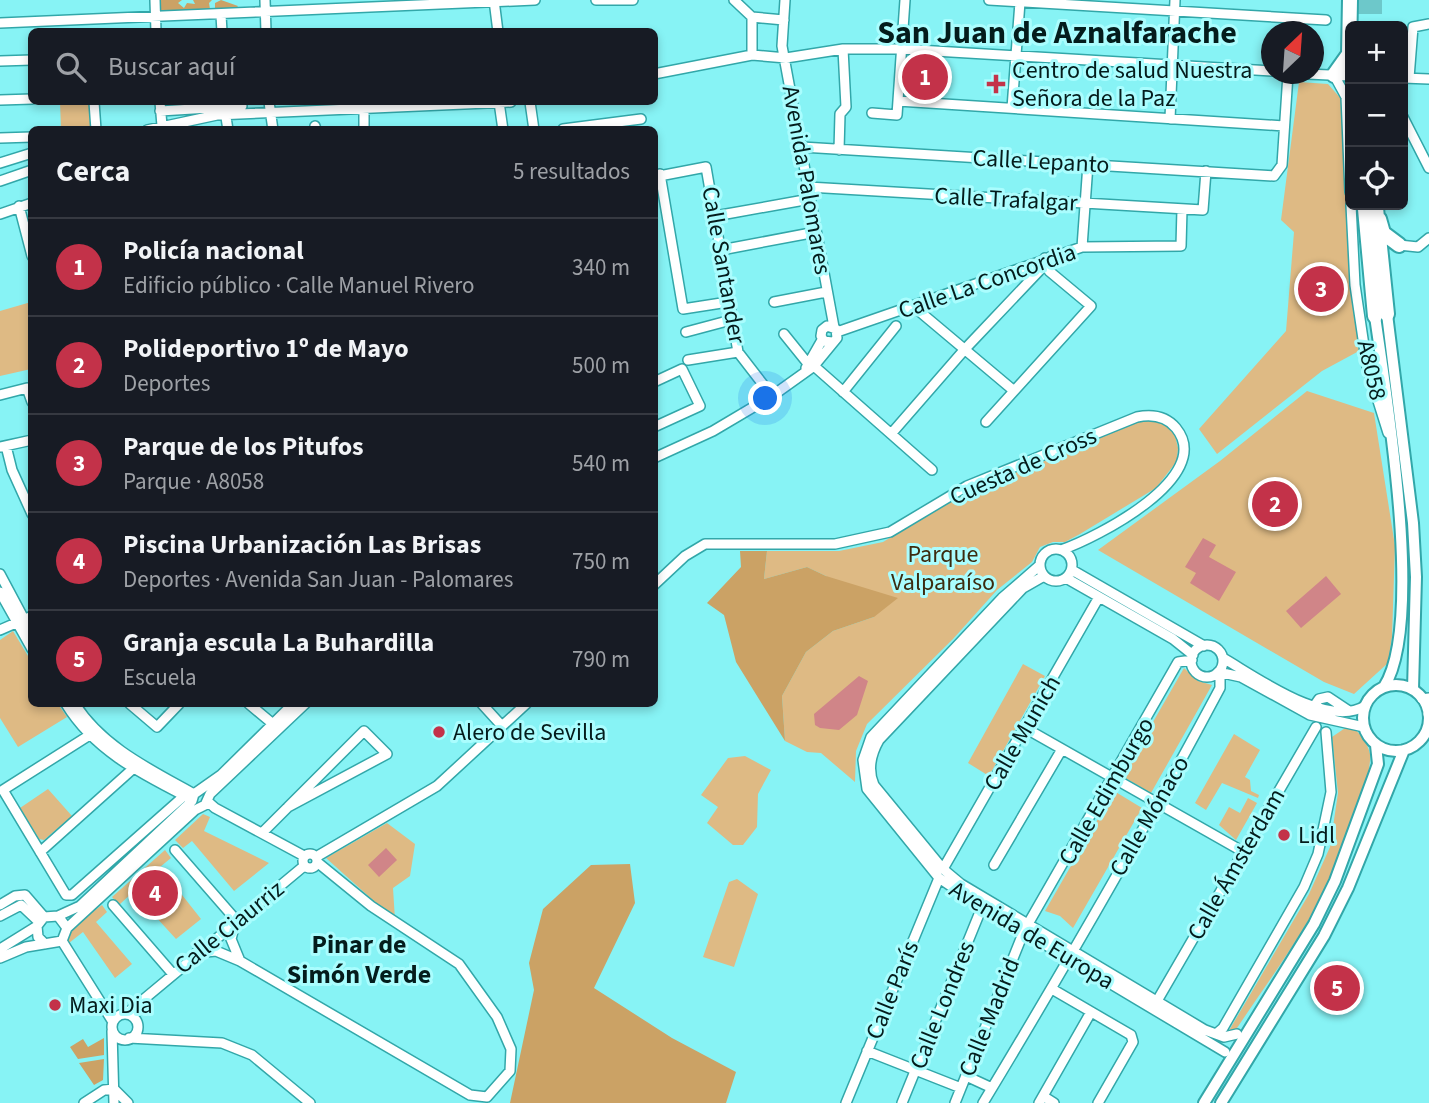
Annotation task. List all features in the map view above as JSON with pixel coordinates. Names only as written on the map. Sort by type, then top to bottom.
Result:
[{"type":"highway","points":[[1334,75],[1349,54],[1350,0]]},
{"type":"highway","points":[[1364,210],[1381,315]]},
{"type":"highway","points":[[1366,210],[1383,233],[1399,245]]},
{"type":"main road","points":[[1381,315],[1401,523],[1400,621],[1392,674],[1384,687],[1370,697],[1365,706],[1364,727],[1376,745],[1385,750],[1404,750],[1420,741],[1426,733],[1429,714],[1426,699],[1413,689],[1384,687]]},
{"type":"main road","points":[[1381,315],[1413,523],[1416,577],[1413,689]]},
{"type":"main road","points":[[1204,1103],[1310,932],[1335,881],[1378,764],[1376,745]]},
{"type":"main road","points":[[1221,1103],[1324,936],[1348,888],[1404,750]]},
{"type":"street","points":[[155,0],[156,28]]},
{"type":"street","points":[[265,0],[266,28]]},
{"type":"street","points":[[0,23],[535,0]]},
{"type":"street","points":[[596,0],[633,0]]},
{"type":"street","points":[[734,0],[752,17],[784,20]]},
{"type":"street","name":"Avenida Palomares","points":[[785,0],[782,46],[802,147],[832,329],[820,333],[822,340]]},
{"type":"street","points":[[872,113],[897,115],[905,0]]},
{"type":"street","points":[[989,0],[1326,20]]},
{"type":"street","points":[[1170,119],[1175,0]]},
{"type":"street","points":[[494,2],[497,28]]},
{"type":"street","points":[[1012,108],[1020,2]]},
{"type":"street","points":[[221,15],[222,28]]},
{"type":"street","points":[[752,17],[752,55]]},
{"type":"street","points":[[87,20],[88,28]]},
{"type":"street","points":[[1408,63],[1413,27],[1429,24]]},
{"type":"street","points":[[839,150],[840,114],[845,107],[843,49]]},
{"type":"street","points":[[658,73],[752,55],[786,58],[843,49],[901,49],[1261,70]]},
{"type":"street","points":[[0,61],[28,60]]},
{"type":"street","points":[[1324,75],[1345,76]]},
{"type":"street","points":[[1334,75],[1346,97],[1348,147]]},
{"type":"street","points":[[1408,78],[1429,79]]},
{"type":"street","points":[[898,101],[1284,126],[1287,84]]},
{"type":"street","points":[[0,100],[28,99]]},
{"type":"street","points":[[94,105],[96,126]]},
{"type":"street","points":[[269,105],[271,126]]},
{"type":"street","points":[[160,106],[225,108],[269,113],[448,105]]},
{"type":"street","points":[[499,105],[502,126]]},
{"type":"street","points":[[530,105],[533,126]]},
{"type":"street","points":[[160,106],[171,126],[225,108],[242,106]]},
{"type":"street","points":[[225,108],[227,126]]},
{"type":"street","points":[[364,110],[364,126]]},
{"type":"street","points":[[592,126],[640,119]]},
{"type":"street","points":[[1408,124],[1426,151],[1429,168]]},
{"type":"street","name":"Calle Lepanto","points":[[802,147],[1273,176],[1282,164],[1284,126]]},
{"type":"street","points":[[0,138],[28,137]]},
{"type":"street","points":[[0,163],[28,154]]},
{"type":"street","points":[[1082,247],[1088,164]]},
{"type":"street","name":"Calle Santander","points":[[658,176],[706,167],[737,352],[772,396]]},
{"type":"street","points":[[0,181],[28,171]]},
{"type":"street","name":"Calle Trafalgar","points":[[808,187],[1203,210],[1206,171]]},
{"type":"street","points":[[658,181],[683,309],[729,302]]},
{"type":"street","points":[[715,216],[810,200]]},
{"type":"street","points":[[0,214],[28,204]]},
{"type":"street","points":[[19,206],[28,241]]},
{"type":"street","name":"Calle La Concordia","points":[[832,329],[913,306],[1082,247],[1181,246],[1182,209]]},
{"type":"street","name":"A8058","points":[[1364,210],[1355,285],[1367,366],[1393,451]]},
{"type":"street","points":[[721,250],[816,232]]},
{"type":"street","points":[[1399,245],[1418,247],[1429,238]]},
{"type":"street","points":[[891,434],[965,349],[1039,271],[1047,258]]},
{"type":"street","points":[[986,422],[1091,306],[1049,271],[1047,258]]},
{"type":"street","points":[[774,302],[826,297]]},
{"type":"street","points":[[913,306],[1013,390]]},
{"type":"street","points":[[685,332],[731,320]]},
{"type":"street","points":[[843,392],[892,336],[896,326]]},
{"type":"street","points":[[658,456],[713,431],[772,396],[809,368],[832,342],[832,329]]},
{"type":"street","points":[[784,334],[809,368],[843,392],[932,470]]},
{"type":"street","points":[[809,368],[822,340],[832,342]]},
{"type":"street","points":[[688,360],[737,352]]},
{"type":"street","points":[[658,380],[682,369],[699,406],[658,425]]},
{"type":"street","points":[[0,395],[27,388],[28,391]]},
{"type":"street","name":"Cuesta de Cross","points":[[658,581],[685,556],[705,544],[835,544],[869,539],[890,532],[967,486],[1137,417],[1154,416],[1169,421],[1180,433],[1185,447],[1184,463],[1175,477],[1152,499],[1082,543],[1061,550]]},
{"type":"street","points":[[28,441],[3,446],[28,505]]},
{"type":"street","name":"Cuesta de Cross","points":[[1071,559],[1082,543]]},
{"type":"street","points":[[1061,550],[1071,559],[1069,574],[1058,582],[1044,576],[1040,565],[1047,551],[1061,550]]},
{"type":"street","name":"Avenida de Europa","points":[[1026,927],[982,907],[941,873],[867,789],[862,770],[865,748],[871,737],[1002,598],[1040,565]]},
{"type":"street","points":[[0,574],[23,620]]},
{"type":"street","points":[[1069,574],[1099,597],[1173,639],[1192,658],[1194,669],[1201,676],[1217,673],[1241,677],[1311,711],[1364,727]]},
{"type":"street","points":[[1069,574],[1203,646],[1216,648],[1223,658],[1311,711],[1349,710],[1365,706]]},
{"type":"street","name":"Avenida de Europa","points":[[1044,576],[1031,581],[1008,603],[879,740],[871,756],[874,785],[941,873],[1070,953],[1216,1034],[1224,1037],[1237,1034]]},
{"type":"street","points":[[0,592],[23,620]]},
{"type":"street","name":"Calle Munich","points":[[941,873],[1099,597]]},
{"type":"street","points":[[0,630],[23,620]]},
{"type":"street","points":[[1192,658],[1203,646]]},
{"type":"street","name":"Calle Edimburgo","points":[[1026,927],[1114,778],[1178,662],[1192,658]]},
{"type":"street","points":[[1217,673],[1223,658]]},
{"type":"street","name":"Calle Mónaco","points":[[983,1103],[1052,989],[1220,688],[1217,673]]},
{"type":"street","points":[[69,707],[92,733],[137,766],[262,833],[304,861],[309,854],[371,906],[460,964],[497,1017],[511,1049],[510,1071],[502,1084],[487,1097],[470,1095],[240,961],[216,951],[196,953]]},
{"type":"street","points":[[77,707],[92,733]]},
{"type":"street","points":[[134,707],[156,727],[176,707]]},
{"type":"street","points":[[252,707],[272,724]]},
{"type":"street","points":[[62,941],[67,928],[290,707]]},
{"type":"street","points":[[0,949],[40,921],[80,906],[302,707]]},
{"type":"street","points":[[485,707],[502,726]]},
{"type":"street","points":[[316,859],[429,791],[523,707]]},
{"type":"street","points":[[1311,711],[1316,727],[1326,732],[1340,727],[1345,721]]},
{"type":"street","name":"Calle Ámsterdam","points":[[1157,1001],[1316,727]]},
{"type":"street","points":[[1025,728],[1242,851]]},
{"type":"street","points":[[262,833],[288,807],[364,731],[387,754],[288,807]]},
{"type":"street","points":[[1216,1034],[1223,1028],[1314,865],[1331,792],[1326,732]]},
{"type":"street","points":[[92,733],[3,790],[69,896],[199,800]]},
{"type":"street","points":[[994,865],[1062,749]]},
{"type":"street","points":[[40,852],[137,766]]},
{"type":"street","points":[[175,850],[236,920],[231,939],[240,961]]},
{"type":"street","name":"Calle Ciaurriz","points":[[126,1014],[304,861]]},
{"type":"street","name":"Calle París","points":[[846,1103],[941,873]]},
{"type":"street","points":[[0,905],[15,896],[25,895],[40,921],[38,937],[45,944]]},
{"type":"street","points":[[0,916],[21,905],[40,921]]},
{"type":"street","points":[[113,905],[172,973]]},
{"type":"street","name":"Calle Londres","points":[[902,1103],[982,907]]},
{"type":"street","points":[[58,916],[67,928]]},
{"type":"street","name":"Calle Madrid","points":[[956,1101],[1026,927]]},
{"type":"street","points":[[0,958],[62,941]]},
{"type":"street","points":[[62,941],[113,1025],[116,1036],[128,1039],[222,1043],[252,1055],[310,1103]]},
{"type":"street","name":"Avenida de Europa","points":[[1070,953],[1225,1052]]},
{"type":"street","name":"Calle Ciaurriz","points":[[137,1022],[154,989]]},
{"type":"street","points":[[1052,989],[1130,1035],[1133,1042],[1098,1103]]},
{"type":"street","points":[[1054,1103],[1041,1100],[1091,1012]]},
{"type":"street","points":[[113,1025],[126,1014],[150,1035],[165,1041]]},
{"type":"street","points":[[115,1068],[118,1051],[137,1031],[137,1022]]},
{"type":"street","points":[[113,1025],[114,1103]]},
{"type":"street","points":[[867,1051],[961,1088]]},
{"type":"street","points":[[966,1076],[992,1088]]},
{"type":"street","points":[[84,1103],[104,1090],[114,1088]]},
{"type":"street","points":[[114,1088],[128,1103]]},
{"type":"street","points":[[956,1101],[966,1103]]},
{"type":"green space","points":[[1299,84],[1328,84],[1343,101],[1345,210],[1348,210],[1350,266],[1359,351],[1322,371],[1217,454],[1199,429],[1286,331],[1294,232],[1281,220]]},
{"type":"green space","points":[[60,105],[91,105],[93,126],[61,126]]},
{"type":"green space","points":[[28,303],[28,370],[0,376],[0,311]]},
{"type":"green space","points":[[1307,391],[1374,413],[1395,546],[1392,637],[1388,663],[1354,694],[1324,682],[1098,550],[1220,461]]},
{"type":"green space","name":"Parque Valparaíso","points":[[1139,421],[1158,421],[1174,431],[1178,448],[1177,461],[1156,488],[1065,542],[1053,542],[1040,547],[1032,562],[997,590],[953,639],[867,724],[856,751],[855,782],[821,753],[807,752],[785,741],[782,696],[806,652],[833,631],[874,617],[826,576],[807,567],[764,579],[767,551],[839,551],[883,542],[968,490]]},
{"type":"green space","points":[[13,631],[28,656],[28,707],[60,707],[67,717],[18,747],[0,718],[0,640]]},
{"type":"green space","points":[[1023,664],[1045,676],[989,776],[968,763]]},
{"type":"green space","points":[[1184,668],[1198,681],[1212,685],[1151,793],[1122,776]]},
{"type":"green space","points":[[1348,726],[1362,737],[1370,754],[1365,788],[1348,835],[1329,881],[1303,929],[1235,1031],[1227,1034],[1309,894],[1330,847],[1338,793],[1332,737]]},
{"type":"green space","points":[[1234,734],[1260,750],[1245,777],[1250,780],[1251,791],[1259,795],[1258,798],[1222,783],[1206,810],[1195,803]]},
{"type":"green space","points":[[745,756],[771,770],[758,794],[757,827],[743,845],[733,845],[707,823],[718,807],[701,795],[728,758]]},
{"type":"green space","points":[[48,789],[72,816],[44,840],[39,839],[20,808]]},
{"type":"green space","points":[[1114,791],[1142,808],[1073,928],[1060,916],[1045,911]]},
{"type":"green space","points":[[1248,798],[1257,803],[1236,840],[1219,825],[1229,807],[1240,813]]},
{"type":"green space","points":[[203,814],[210,817],[204,831],[269,863],[234,891],[192,841],[183,848],[175,840]]},
{"type":"green space","points":[[387,823],[415,844],[410,876],[393,888],[395,920],[326,858]]},
{"type":"green space","points":[[165,850],[171,858],[160,867],[201,919],[176,939],[133,892],[119,905],[112,897]]},
{"type":"green space","points":[[737,879],[758,894],[734,967],[703,957],[729,882]]},
{"type":"green space","points":[[102,905],[107,912],[96,922],[132,964],[115,978],[83,932],[69,943],[67,939],[72,927]]},
{"type":"shaded area","points":[[157,0],[182,0],[178,3],[184,8],[187,3],[195,4],[193,0],[212,0],[209,3],[210,9],[215,9],[215,3],[221,0],[238,6],[233,13],[160,15]]},
{"type":"shaded area","points":[[1203,538],[1216,545],[1209,557],[1236,572],[1219,601],[1190,583],[1196,573],[1185,567]]},
{"type":"shaded area","points":[[740,551],[767,551],[764,579],[807,567],[826,576],[898,598],[874,617],[833,631],[806,652],[782,696],[785,741],[736,662],[724,615],[707,603],[741,567]]},
{"type":"shaded area","points":[[1326,576],[1341,594],[1301,628],[1286,611]]},
{"type":"shaded area","points":[[859,676],[868,681],[857,715],[839,730],[815,725],[814,714]]},
{"type":"shaded area","points":[[386,848],[397,860],[379,877],[368,865]]},
{"type":"shaded area","points":[[630,864],[635,903],[594,988],[672,1038],[736,1072],[726,1103],[510,1103],[534,990],[529,963],[543,909],[591,865]]},
{"type":"shaded area","points":[[154,881],[168,897],[156,906],[143,890]]},
{"type":"shaded area","points":[[104,1038],[104,1055],[78,1059],[70,1047],[83,1039],[88,1047]]},
{"type":"shaded area","points":[[104,1059],[103,1080],[94,1085],[79,1063]]},
{"type":"tunnel","points":[[1364,0],[1364,21]]},
{"type":"tunnel","points":[[1375,0],[1375,21]]},
{"type":"place","name":"Policía nacional","points":[[925,77]]},
{"type":"place","name":"Centro de salud Nuestra Señora de la Paz","points":[[996,84]]},
{"type":"place","name":"Parque de los Pitufos","points":[[1321,289]]},
{"type":"place","name":"Polideportivo 1º de Mayo","points":[[1275,504]]},
{"type":"place","name":"Alero de Sevilla","points":[[439,732]]},
{"type":"place","name":"Lidl","points":[[1284,835]]},
{"type":"place","name":"Piscina Urbanización Las Brisas","points":[[155,893]]},
{"type":"place","name":"Granja escula La Buhardilla","points":[[1337,988]]},
{"type":"place","name":"Maxi Dia","points":[[55,1005]]},
{"type":"district","name":"San Juan de Aznalfarache","points":[[1057,32]]},
{"type":"district","name":"Pinar de Simón Verde","points":[[359,959]]}]
